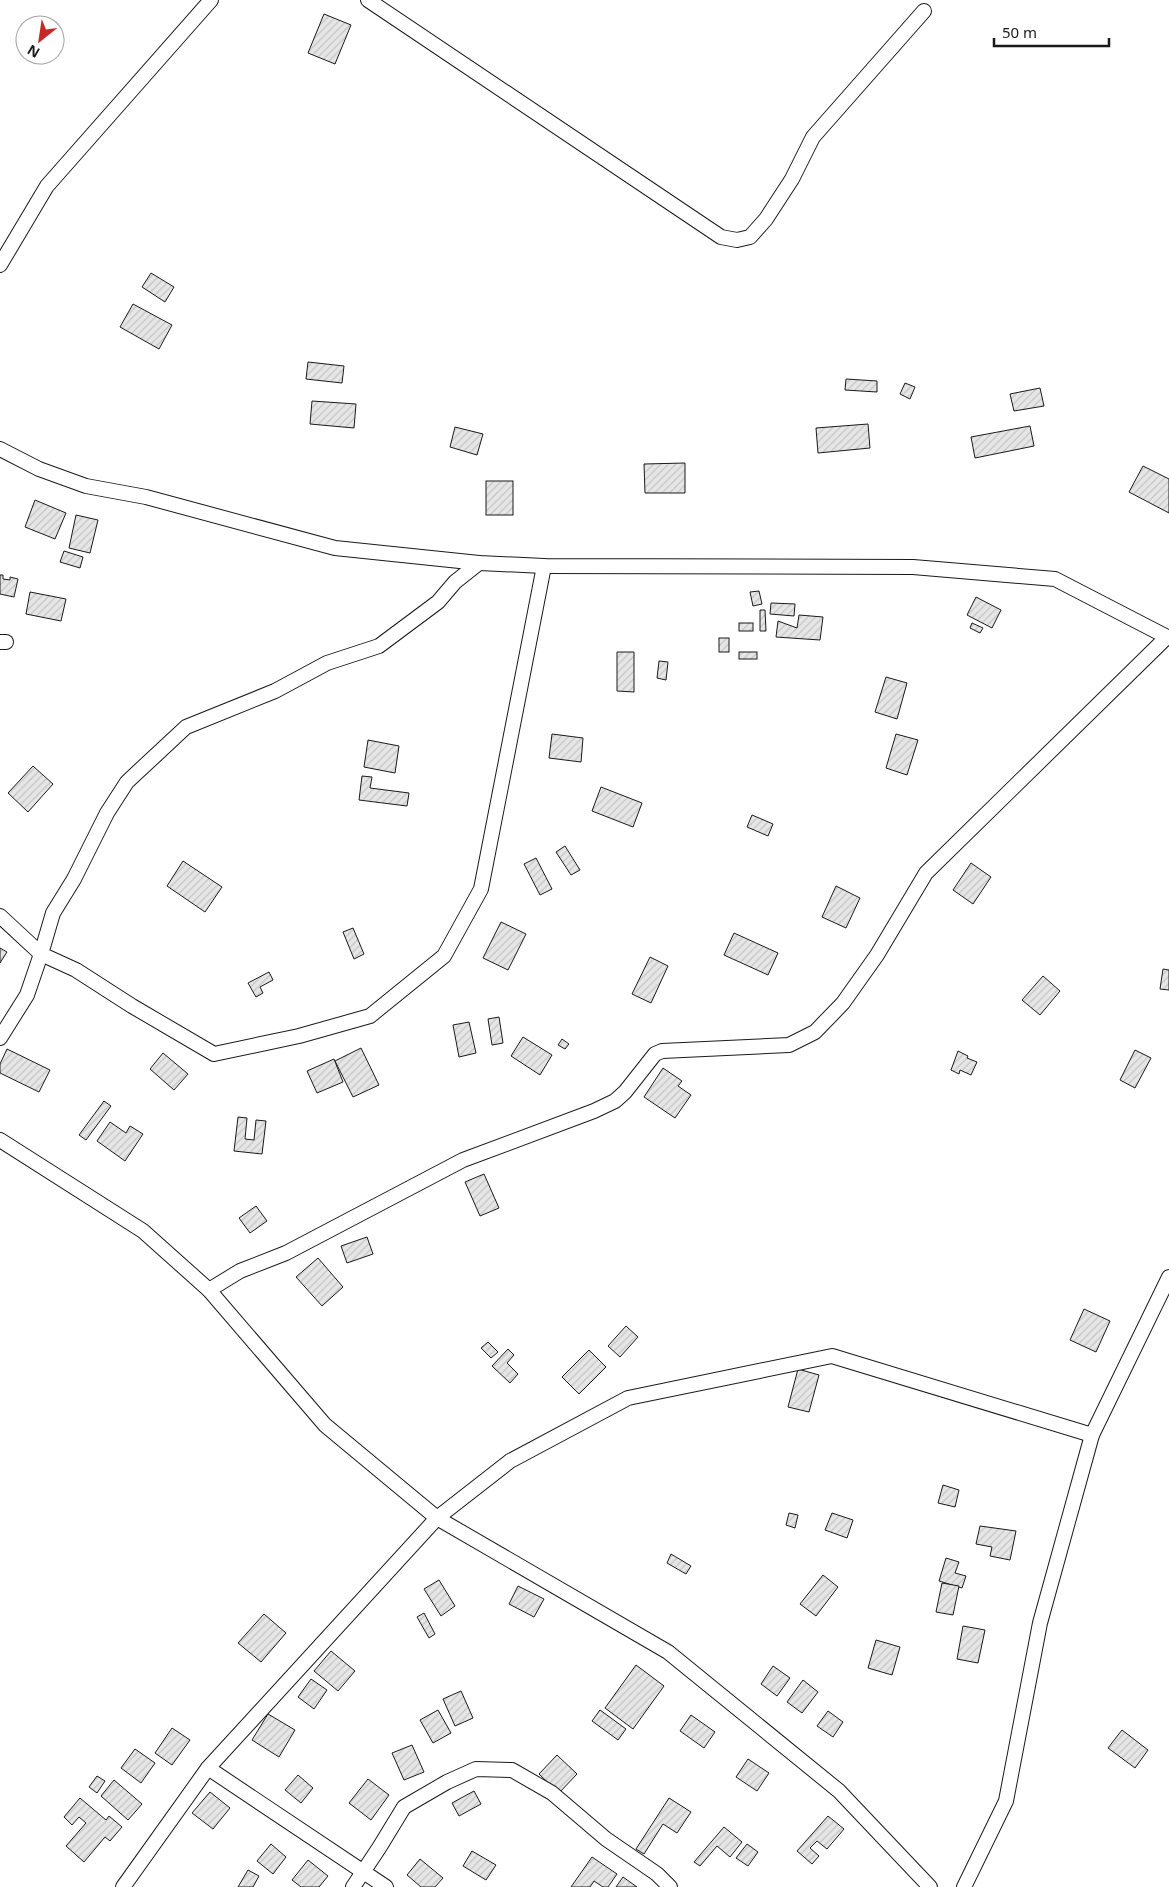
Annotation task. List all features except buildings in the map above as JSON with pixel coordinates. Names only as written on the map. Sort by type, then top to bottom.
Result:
[{"type":"street","points":[[0,265],[47,186],[211,0]]},
{"type":"street","points":[[368,0],[721,237],[737,240],[750,237],[766,219],[792,179],[813,137],[924,10]]},
{"type":"street","points":[[0,448],[39,469],[86,486],[146,497],[335,548],[479,563],[544,566],[912,567],[1055,578],[1168,638],[926,872],[877,955],[843,1003],[815,1032],[789,1045],[662,1051],[655,1054],[625,1092],[615,1101],[594,1111],[463,1160],[286,1253],[240,1271],[209,1290]]},
{"type":"street","points":[[0,1038],[26,995],[53,913],[74,879],[107,812],[127,782],[186,727],[275,691],[327,663],[379,646],[438,602],[455,582],[479,563]]},
{"type":"street","points":[[0,916],[41,954],[76,970],[132,1006],[214,1054],[299,1036],[370,1016],[444,956],[481,889],[544,566]]},
{"type":"street","points":[[0,1140],[143,1231],[209,1290],[324,1426],[437,1518],[668,1652],[839,1791],[930,1887]]},
{"type":"street","points":[[964,1887],[1006,1801],[1040,1623],[1092,1435],[1169,1278]]},
{"type":"street","points":[[123,1887],[208,1768],[437,1518],[510,1461],[628,1398],[832,1356],[1092,1435]]},
{"type":"street","points":[[208,1768],[386,1887]]},
{"type":"street","points":[[353,1887],[404,1807],[447,1782],[476,1769],[512,1770],[552,1794],[606,1839],[657,1874],[670,1887]]}]
